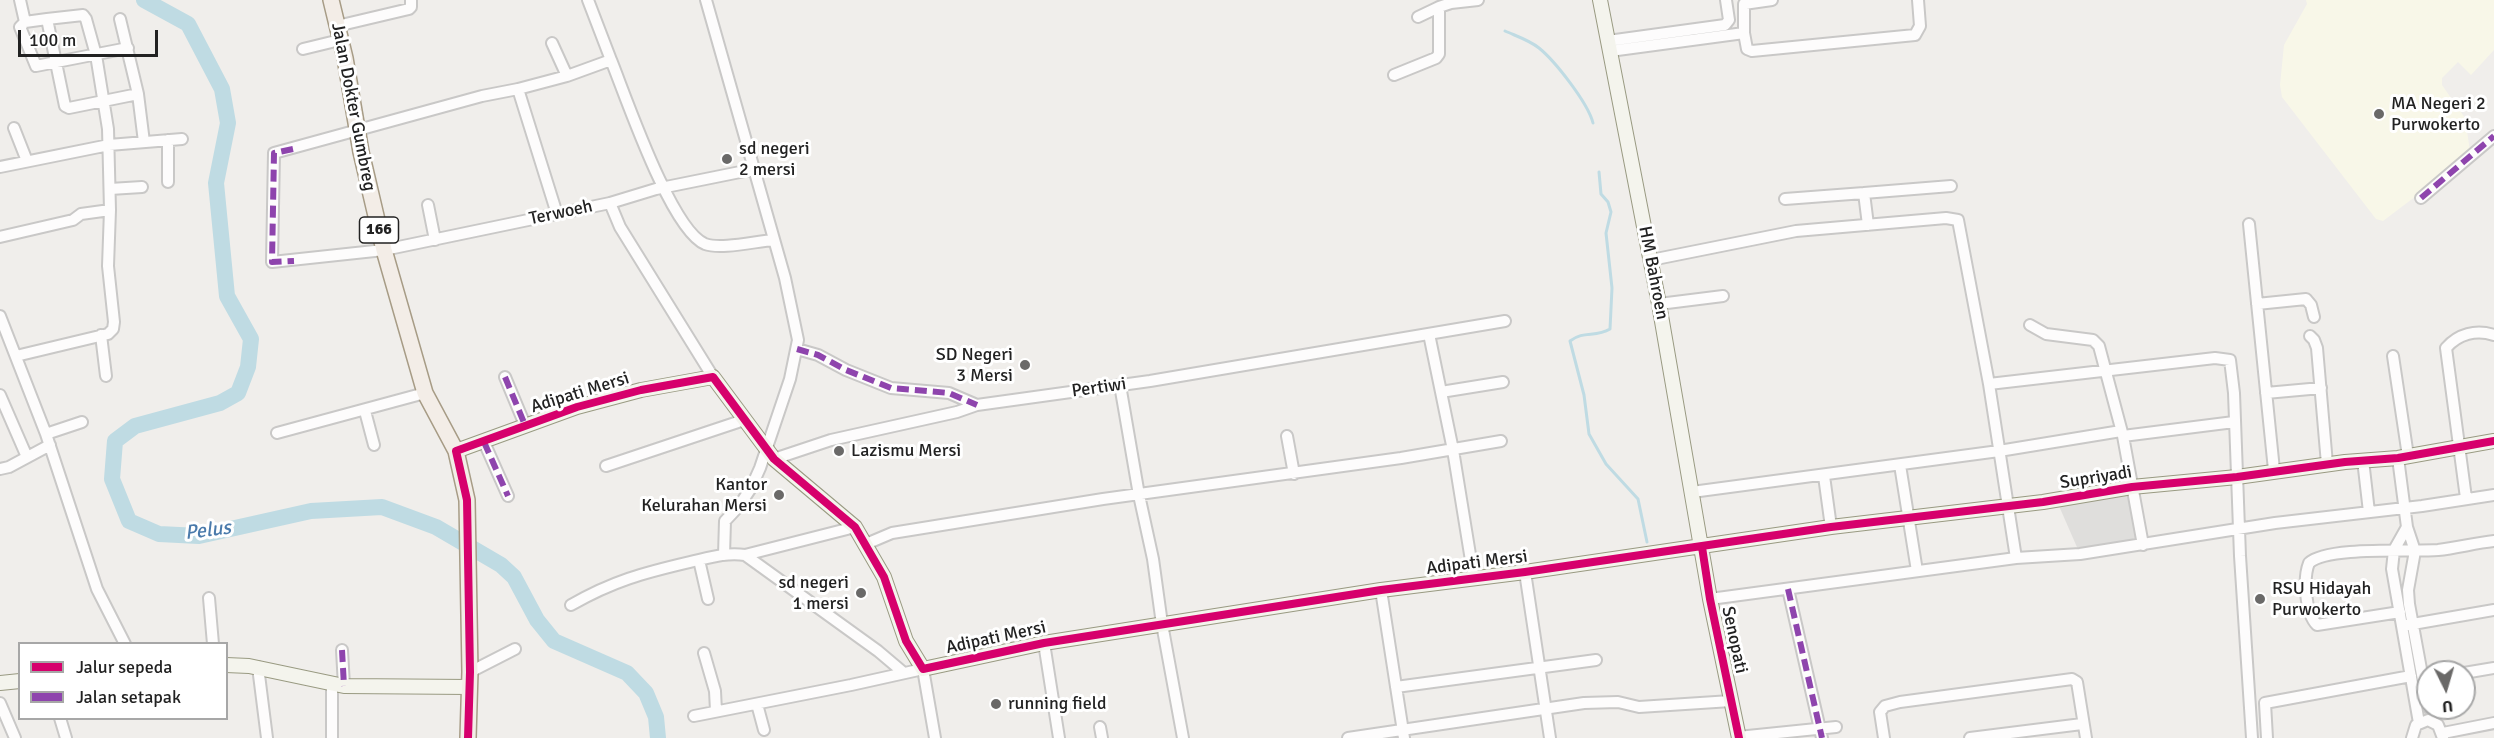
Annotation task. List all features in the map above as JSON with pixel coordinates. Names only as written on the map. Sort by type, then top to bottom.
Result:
[{"type":"main road","name":"Jalan Dokter Gumbreg","points":[[331,0],[356,130],[384,250],[425,393],[456,451]]},
{"type":"main road","name":"166","points":[[456,451],[467,500],[470,680],[468,738]]},
{"type":"street","points":[[20,0],[25,22]]},
{"type":"street","points":[[303,49],[339,33],[409,9],[411,0]]},
{"type":"street","points":[[588,0],[660,189],[680,218],[702,243],[721,246],[774,240]]},
{"type":"street","points":[[706,0],[785,278],[798,340],[780,413],[773,429],[774,455],[739,506],[725,520],[724,555]]},
{"type":"street","points":[[1418,17],[1451,3],[1478,0]]},
{"type":"street","name":"HM Bahroen","points":[[1600,0],[1651,260],[1702,547]]},
{"type":"street","points":[[1609,46],[1725,25],[1729,20],[1726,0]]},
{"type":"street","points":[[1772,0],[1744,4],[1744,33],[1747,49],[1752,51],[1916,35],[1920,26],[1918,0]]},
{"type":"street","points":[[1394,75],[1436,58],[1439,54],[1439,7]]},
{"type":"street","points":[[16,356],[108,333],[114,322],[108,266],[110,189],[105,101],[96,55],[86,20],[83,15],[25,22],[20,27],[36,66],[96,55],[128,48]]},
{"type":"street","points":[[47,19],[65,106],[69,108],[138,94]]},
{"type":"street","points":[[120,19],[138,94],[144,142]]},
{"type":"street","points":[[1609,46],[1744,33]]},
{"type":"street","points":[[552,43],[567,76]]},
{"type":"street","points":[[356,130],[567,76],[611,60]]},
{"type":"street","points":[[518,89],[557,214]]},
{"type":"street","points":[[14,128],[27,161]]},
{"type":"street","name":"Terwoeh","points":[[356,130],[274,153],[272,262],[384,250],[610,203],[620,227],[713,377]]},
{"type":"street","points":[[2421,198],[2494,136]]},
{"type":"street","points":[[0,167],[109,145],[182,139]]},
{"type":"street","points":[[168,140],[168,182]]},
{"type":"street","points":[[610,203],[660,189],[754,169]]},
{"type":"street","points":[[1785,199],[1951,186]]},
{"type":"street","points":[[110,189],[142,187]]},
{"type":"street","points":[[1864,194],[1868,225]]},
{"type":"street","points":[[428,205],[435,240]]},
{"type":"street","points":[[0,237],[73,220],[81,214],[110,210]]},
{"type":"street","points":[[1651,260],[1796,231],[1946,218],[1958,220],[1989,384],[2016,558]]},
{"type":"street","points":[[2249,224],[2274,470]]},
{"type":"street","points":[[1659,304],[1723,296]]},
{"type":"street","points":[[2257,304],[2306,299],[2311,305],[2314,317]]},
{"type":"street","points":[[0,316],[48,439],[97,589],[124,642]]},
{"type":"street","name":"Pertiwi","points":[[774,455],[957,412],[977,405],[1120,385],[1505,321]]},
{"type":"street","points":[[2030,325],[2046,334],[2093,340],[2099,346],[2122,433],[2143,545]]},
{"type":"street","points":[[1429,334],[1453,450],[1474,579]]},
{"type":"street","points":[[2466,498],[2446,348],[2453,340],[2464,334],[2494,335]]},
{"type":"street","points":[[102,335],[106,376]]},
{"type":"street","points":[[2310,336],[2318,348],[2327,464]]},
{"type":"street","points":[[797,350],[829,359],[846,370],[891,388],[949,393],[977,405]]},
{"type":"street","points":[[2394,356],[2407,527],[2415,551],[2408,590],[2411,676],[2425,722]]},
{"type":"street","points":[[1989,384],[2228,358],[2233,379],[2236,477],[2252,738]]},
{"type":"street","points":[[505,377],[525,425]]},
{"type":"street","points":[[713,377],[744,420],[774,455],[855,527],[873,540],[906,641],[931,667],[935,738]]},
{"type":"street","name":"Adipati Mersi","points":[[456,451],[577,407],[641,390],[713,377]]},
{"type":"street","points":[[1441,392],[1503,382]]},
{"type":"street","points":[[1120,385],[1138,495],[1153,559],[1162,624],[1183,738]]},
{"type":"street","points":[[2266,393],[2321,388]]},
{"type":"street","points":[[277,433],[425,393]]},
{"type":"street","points":[[0,395],[27,457]]},
{"type":"street","points":[[364,411],[374,445]]},
{"type":"street","points":[[606,466],[744,420]]},
{"type":"street","points":[[0,469],[27,457],[48,439],[82,422]]},
{"type":"street","points":[[1692,492],[1824,476],[2122,433],[2234,422]]},
{"type":"street","points":[[1287,436],[1294,474]]},
{"type":"street","points":[[873,540],[1138,495],[1294,474],[1502,441]]},
{"type":"street","name":"Supriyadi","points":[[1702,547],[1831,527],[2132,487],[2403,457],[2494,441]]},
{"type":"street","points":[[484,442],[508,496]]},
{"type":"street","points":[[2363,460],[2369,512]]},
{"type":"street","points":[[1900,465],[1917,571]]},
{"type":"street","points":[[1824,476],[1831,527]]},
{"type":"street","points":[[1710,599],[2016,558],[2080,554],[2240,529],[2494,495]]},
{"type":"street","points":[[571,604],[602,587],[628,577],[724,555],[745,555],[855,527]]},
{"type":"street","points":[[2407,527],[2394,550],[2392,569],[2400,612],[2408,625],[2419,660]]},
{"type":"street","points":[[2400,612],[2317,625],[2311,615],[2306,576],[2308,563],[2319,558],[2494,542]]},
{"type":"street","name":"Adipati Mersi","points":[[931,667],[1044,643],[1162,624],[1381,590],[1702,547]]},
{"type":"street","name":"Senopati","points":[[1702,547],[1710,599],[1739,737]]},
{"type":"street","points":[[745,555],[904,673]]},
{"type":"street","points":[[699,560],[708,599]]},
{"type":"street","points":[[1525,572],[1550,738]]},
{"type":"street","points":[[1788,589],[1821,733]]},
{"type":"street","points":[[1381,590],[1403,734]]},
{"type":"street","points":[[209,598],[213,642]]},
{"type":"street","points":[[2408,625],[2494,610]]},
{"type":"street","points":[[1044,643],[1059,738]]},
{"type":"street","points":[[228,665],[258,668],[338,685],[470,680],[515,649]]},
{"type":"street","points":[[332,738],[342,650]]},
{"type":"street","points":[[704,653],[715,691],[716,711]]},
{"type":"street","points":[[1396,687],[1596,660]]},
{"type":"street","points":[[694,716],[931,667]]},
{"type":"street","points":[[258,668],[267,738]]},
{"type":"street","points":[[2476,671],[2494,668]]},
{"type":"street","points":[[2267,738],[2265,703],[2411,676]]},
{"type":"street","points":[[1884,738],[1880,712],[1885,706],[1900,702],[2072,679],[2077,682],[2086,738]]},
{"type":"street","points":[[0,683],[18,681]]},
{"type":"street","points":[[1348,738],[1403,734],[1546,708],[1610,701],[1639,707],[1731,701]]},
{"type":"street","points":[[0,703],[15,738]]},
{"type":"street","points":[[757,704],[764,730]]},
{"type":"street","points":[[61,720],[66,738]]},
{"type":"street","points":[[2412,738],[2413,729],[2425,722],[2438,725],[2443,735],[2494,723]]},
{"type":"street","points":[[1970,738],[2082,724]]},
{"type":"street","points":[[1739,737],[1821,733],[1836,727]]},
{"type":"shaded area","name":"MA Negeri 2 Purwokerto","points":[[2306,0],[2494,0],[2494,50],[2471,75],[2458,62],[2442,78],[2442,85],[2465,118],[2470,151],[2432,184],[2383,221],[2376,219],[2282,97],[2280,85],[2284,45],[2307,4]]},
{"type":"shaded area","points":[[2132,495],[2139,545],[2080,554],[2059,506]]},
{"type":"waterway","name":"Pelus","points":[[144,0],[188,24],[222,89],[228,123],[216,183],[227,296],[251,339],[248,367],[238,393],[220,403],[135,426],[115,441],[112,479],[129,521],[159,534],[199,536],[311,511],[382,507],[436,527],[501,565],[514,577],[537,620],[554,641],[627,673],[646,693],[656,717],[658,738]]},
{"type":"waterway","points":[[1505,31],[1531,43],[1546,54],[1578,94],[1593,123]]},
{"type":"waterway","points":[[1599,172],[1601,194],[1608,202],[1611,212],[1606,233],[1612,288],[1610,329],[1580,336],[1570,341],[1584,395],[1589,434],[1606,464],[1638,499],[1647,542]]},
{"type":"marked path","points":[[2421,198],[2494,136]]},
{"type":"marked path","points":[[293,149],[274,153],[272,262],[294,261]]},
{"type":"marked path","points":[[797,349],[818,355],[846,370],[891,388],[949,393],[977,405]]},
{"type":"marked path","points":[[505,377],[525,425]]},
{"type":"marked path","points":[[484,442],[508,496]]},
{"type":"marked path","points":[[1788,589],[1822,738]]},
{"type":"marked path","points":[[342,650],[344,686]]},
{"type":"cycle path","points":[[468,738],[470,672],[467,500],[456,451],[577,407],[641,390],[713,377],[774,459],[855,527],[884,577],[906,641],[923,669],[1044,643],[1381,590],[1525,572],[1831,527],[2043,502],[2132,487],[2398,458],[2494,441]]},
{"type":"cycle path","points":[[1702,547],[1710,599],[1739,738]]},
{"type":"place","name":"MA Negeri 2 Purwokerto","points":[[2379,114]]},
{"type":"place","name":"sd negeri 2 mersi","points":[[727,159]]},
{"type":"place","name":"SD Negeri 3 Mersi","points":[[1025,365]]},
{"type":"place","name":"Lazismu Mersi","points":[[839,451]]},
{"type":"place","name":"Kantor Kelurahan Mersi","points":[[779,495]]},
{"type":"place","name":"sd negeri 1 mersi","points":[[861,593]]},
{"type":"place","name":"RSU Hidayah Purwokerto","points":[[2260,599]]},
{"type":"place","name":"running field","points":[[996,704]]}]
